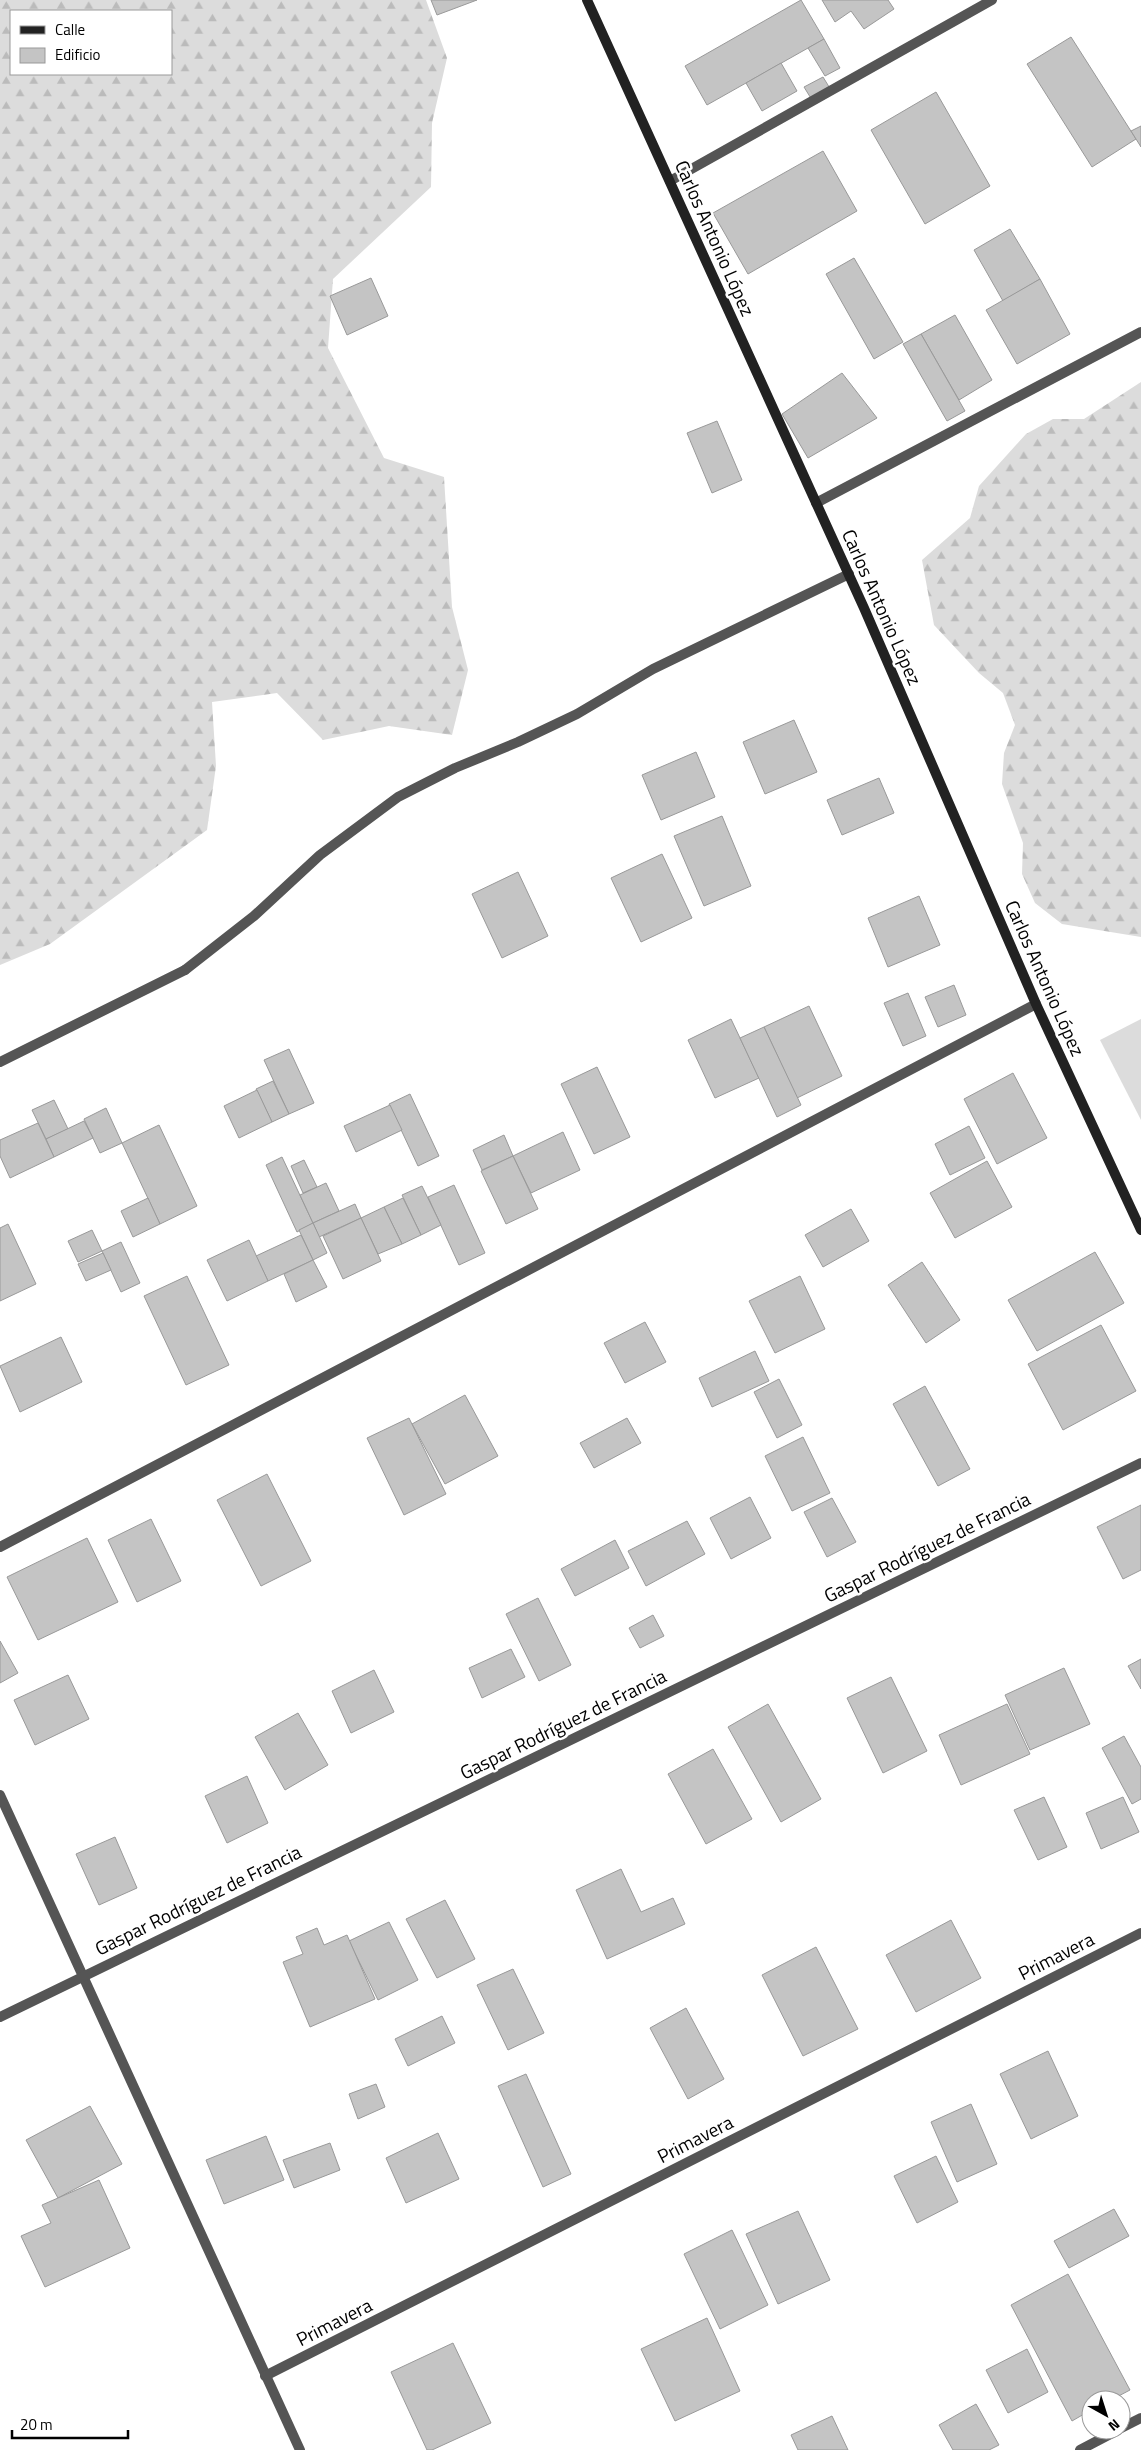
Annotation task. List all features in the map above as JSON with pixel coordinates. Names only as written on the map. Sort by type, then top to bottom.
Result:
[{"type":"street","name":"Carlos Antonio López","points":[[587,0],[849,574],[1036,1004],[1141,1230]]},
{"type":"street","points":[[670,181],[992,0]]},
{"type":"street","points":[[816,503],[1141,332]]},
{"type":"street","points":[[0,1062],[185,970],[254,916],[320,855],[398,797],[455,768],[518,742],[576,714],[653,669],[849,574]]},
{"type":"street","points":[[0,1547],[1036,1004]]},
{"type":"street","name":"Gaspar Rodríguez de Francia","points":[[0,2016],[1141,1464]]},
{"type":"street","points":[[0,1795],[300,2450]]},
{"type":"street","name":"Primavera","points":[[265,2376],[1141,1933]]},
{"type":"street","points":[[1080,2450],[1099,2440]]},
{"type":"green space","points":[[0,0],[426,0],[447,58],[432,123],[431,187],[333,279],[328,348],[384,458],[444,477],[452,607],[468,670],[452,735],[389,726],[323,740],[277,693],[212,702],[216,766],[207,830],[50,944],[0,965]]},
{"type":"green space","points":[[1141,382],[1141,937],[1062,924],[1035,903],[1022,874],[1023,843],[1002,784],[1004,753],[1015,725],[1003,693],[979,673],[934,625],[922,560],[970,518],[979,486],[1026,434],[1053,419],[1084,419]]},
{"type":"green space","points":[[1141,1019],[1141,1120],[1100,1040]]},
{"type":"building","points":[[431,0],[477,0],[437,15]]},
{"type":"building","points":[[801,0],[824,39],[707,105],[685,66]]},
{"type":"building","points":[[822,0],[888,0],[894,9],[864,29],[851,11],[835,22]]},
{"type":"building","points":[[1071,37],[1136,139],[1092,167],[1027,64]]},
{"type":"building","points":[[824,39],[840,68],[825,76],[808,48]]},
{"type":"building","points":[[781,63],[797,91],[762,111],[746,83]]},
{"type":"building","points":[[823,77],[831,90],[812,100],[804,87]]},
{"type":"building","points":[[936,92],[990,186],[925,224],[871,130]]},
{"type":"building","points":[[1141,126],[1141,147],[1131,131]]},
{"type":"building","points":[[823,151],[857,211],[748,274],[713,213]]},
{"type":"building","points":[[1010,229],[1040,279],[1003,301],[974,250]]},
{"type":"building","points":[[854,258],[903,342],[874,359],[826,274]]},
{"type":"building","points":[[371,278],[388,316],[347,335],[330,296]]},
{"type":"building","points":[[1040,279],[1070,334],[1017,364],[986,310]]},
{"type":"building","points":[[955,315],[992,380],[959,400],[921,334]]},
{"type":"building","points":[[921,334],[965,411],[947,421],[903,344]]},
{"type":"building","points":[[842,373],[877,418],[808,458],[782,414]]},
{"type":"building","points":[[717,421],[742,480],[712,493],[687,433]]},
{"type":"building","points":[[794,720],[817,772],[765,794],[743,742]]},
{"type":"building","points":[[696,752],[715,797],[661,820],[642,775]]},
{"type":"building","points":[[879,778],[894,813],[842,835],[827,800]]},
{"type":"building","points":[[722,816],[751,886],[704,906],[674,836]]},
{"type":"building","points":[[662,854],[692,918],[641,942],[611,878]]},
{"type":"building","points":[[518,872],[548,936],[502,958],[472,894]]},
{"type":"building","points":[[919,896],[940,945],[888,967],[868,918]]},
{"type":"building","points":[[954,985],[966,1015],[938,1027],[925,997]]},
{"type":"building","points":[[908,993],[926,1036],[903,1046],[884,1003]]},
{"type":"building","points":[[809,1006],[842,1076],[797,1098],[764,1027]]},
{"type":"building","points":[[731,1019],[759,1078],[715,1098],[688,1040]]},
{"type":"building","points":[[764,1027],[801,1105],[777,1117],[740,1038]]},
{"type":"building","points":[[289,1049],[314,1103],[289,1114],[264,1060]]},
{"type":"building","points":[[597,1067],[630,1137],[594,1154],[561,1084]]},
{"type":"building","points":[[1013,1073],[1047,1138],[997,1164],[964,1099]]},
{"type":"building","points":[[273,1081],[289,1114],[272,1122],[256,1089]]},
{"type":"building","points":[[257,1090],[272,1122],[239,1138],[224,1106]]},
{"type":"building","points":[[410,1094],[439,1156],[418,1166],[389,1104]]},
{"type":"building","points":[[54,1100],[68,1129],[46,1139],[32,1110]]},
{"type":"building","points":[[390,1105],[402,1130],[356,1152],[344,1126]]},
{"type":"building","points":[[106,1108],[122,1143],[100,1153],[84,1119]]},
{"type":"building","points":[[84,1121],[93,1138],[54,1157],[46,1139]]},
{"type":"building","points":[[38,1123],[54,1157],[10,1178],[0,1156],[0,1140]]},
{"type":"building","points":[[159,1125],[197,1206],[160,1224],[122,1143]]},
{"type":"building","points":[[969,1126],[985,1158],[950,1175],[935,1144]]},
{"type":"building","points":[[563,1132],[580,1170],[531,1193],[513,1156]]},
{"type":"building","points":[[504,1135],[513,1156],[482,1170],[473,1150]]},
{"type":"building","points":[[513,1156],[538,1209],[506,1224],[481,1171]]},
{"type":"building","points":[[282,1157],[313,1223],[297,1232],[266,1165]]},
{"type":"building","points":[[304,1160],[317,1187],[303,1193],[291,1166]]},
{"type":"building","points":[[987,1161],[1012,1207],[955,1238],[930,1193]]},
{"type":"building","points":[[326,1183],[339,1211],[313,1223],[300,1195]]},
{"type":"building","points":[[454,1185],[485,1253],[459,1265],[428,1197]]},
{"type":"building","points":[[422,1186],[441,1225],[421,1235],[402,1195]]},
{"type":"building","points":[[148,1198],[160,1224],[133,1237],[121,1211]]},
{"type":"building","points":[[403,1198],[421,1235],[402,1244],[384,1207]]},
{"type":"building","points":[[355,1204],[361,1218],[319,1237],[313,1223]]},
{"type":"building","points":[[384,1207],[402,1244],[378,1254],[361,1218]]},
{"type":"building","points":[[851,1209],[869,1241],[823,1267],[805,1235]]},
{"type":"building","points":[[361,1218],[381,1261],[343,1279],[323,1236]]},
{"type":"building","points":[[313,1223],[327,1253],[313,1260],[299,1230]]},
{"type":"building","points":[[8,1224],[36,1284],[0,1301],[0,1228]]},
{"type":"building","points":[[92,1230],[102,1251],[78,1262],[68,1241]]},
{"type":"building","points":[[301,1235],[313,1260],[268,1281],[256,1256]]},
{"type":"building","points":[[249,1240],[268,1281],[227,1301],[207,1260]]},
{"type":"building","points":[[121,1242],[140,1283],[121,1292],[102,1251]]},
{"type":"building","points":[[1095,1252],[1124,1303],[1037,1351],[1008,1300]]},
{"type":"building","points":[[103,1253],[111,1270],[86,1281],[78,1264]]},
{"type":"building","points":[[313,1260],[327,1287],[296,1302],[284,1274]]},
{"type":"building","points":[[922,1262],[960,1320],[926,1343],[888,1285]]},
{"type":"building","points":[[187,1276],[229,1365],[186,1385],[144,1296]]},
{"type":"building","points":[[800,1276],[825,1329],[775,1353],[749,1301]]},
{"type":"building","points":[[645,1322],[666,1362],[625,1383],[604,1343]]},
{"type":"building","points":[[1101,1325],[1136,1391],[1063,1430],[1028,1364]]},
{"type":"building","points":[[61,1337],[82,1382],[20,1412],[0,1366]]},
{"type":"building","points":[[755,1351],[769,1381],[712,1407],[699,1378]]},
{"type":"building","points":[[779,1379],[802,1425],[777,1438],[754,1392]]},
{"type":"building","points":[[925,1386],[970,1469],[938,1486],[893,1404]]},
{"type":"building","points":[[465,1395],[498,1456],[445,1484],[412,1424]]},
{"type":"building","points":[[409,1418],[446,1494],[404,1515],[367,1438]]},
{"type":"building","points":[[627,1418],[641,1443],[594,1468],[580,1443]]},
{"type":"building","points":[[803,1437],[830,1493],[792,1511],[765,1456]]},
{"type":"building","points":[[267,1474],[311,1561],[261,1586],[217,1500]]},
{"type":"building","points":[[750,1497],[771,1538],[731,1559],[710,1518]]},
{"type":"building","points":[[832,1498],[856,1542],[827,1557],[804,1512]]},
{"type":"building","points":[[1141,1505],[1141,1570],[1123,1579],[1097,1527]]},
{"type":"building","points":[[151,1519],[181,1581],[137,1602],[108,1540]]},
{"type":"building","points":[[687,1521],[705,1554],[646,1586],[628,1551]]},
{"type":"building","points":[[87,1538],[118,1602],[38,1640],[7,1577]]},
{"type":"building","points":[[615,1540],[629,1568],[575,1596],[561,1569]]},
{"type":"building","points":[[538,1598],[571,1665],[539,1681],[506,1614]]},
{"type":"building","points":[[653,1615],[664,1636],[640,1648],[629,1628]]},
{"type":"building","points":[[0,1641],[18,1673],[0,1683]]},
{"type":"building","points":[[511,1649],[525,1677],[482,1698],[469,1668]]},
{"type":"building","points":[[1141,1659],[1141,1689],[1128,1666]]},
{"type":"building","points":[[1064,1668],[1090,1724],[1030,1750],[1005,1695]]},
{"type":"building","points":[[374,1670],[394,1712],[351,1733],[332,1691]]},
{"type":"building","points":[[68,1675],[89,1719],[35,1745],[14,1700]]},
{"type":"building","points":[[891,1677],[927,1751],[883,1773],[847,1698]]},
{"type":"building","points":[[768,1704],[821,1799],[781,1822],[728,1727]]},
{"type":"building","points":[[1007,1704],[1030,1754],[961,1785],[939,1735]]},
{"type":"building","points":[[298,1713],[328,1765],[285,1790],[255,1737]]},
{"type":"building","points":[[1124,1736],[1141,1767],[1141,1799],[1132,1804],[1102,1748]]},
{"type":"building","points":[[713,1749],[752,1819],[706,1844],[668,1774]]},
{"type":"building","points":[[247,1776],[268,1823],[227,1843],[205,1796]]},
{"type":"building","points":[[1044,1797],[1067,1847],[1038,1860],[1014,1810]]},
{"type":"building","points":[[1123,1797],[1139,1832],[1101,1849],[1086,1813]]},
{"type":"building","points":[[115,1837],[137,1888],[99,1905],[76,1854]]},
{"type":"building","points":[[621,1869],[641,1912],[673,1898],[685,1924],[607,1959],[576,1890]]},
{"type":"building","points":[[445,1900],[475,1959],[437,1978],[406,1919]]},
{"type":"building","points":[[951,1920],[981,1978],[916,2012],[886,1955]]},
{"type":"building","points":[[389,1922],[418,1980],[378,2000],[349,1941]]},
{"type":"building","points":[[317,1928],[324,1945],[347,1935],[375,1999],[310,2027],[283,1962],[303,1954],[296,1937]]},
{"type":"building","points":[[816,1947],[858,2029],[803,2056],[762,1975]]},
{"type":"building","points":[[513,1969],[544,2033],[508,2050],[477,1985]]},
{"type":"building","points":[[686,2008],[724,2079],[688,2099],[650,2028]]},
{"type":"building","points":[[442,2016],[455,2043],[408,2066],[395,2039]]},
{"type":"building","points":[[1048,2051],[1078,2116],[1031,2139],[1000,2074]]},
{"type":"building","points":[[526,2074],[571,2174],[543,2187],[498,2086]]},
{"type":"building","points":[[376,2084],[385,2107],[358,2119],[349,2094]]},
{"type":"building","points":[[971,2104],[997,2164],[957,2182],[931,2122]]},
{"type":"building","points":[[90,2106],[122,2164],[58,2198],[26,2140]]},
{"type":"building","points":[[438,2133],[459,2179],[406,2203],[386,2158]]},
{"type":"building","points":[[266,2136],[284,2180],[224,2204],[206,2160]]},
{"type":"building","points":[[330,2143],[340,2170],[294,2188],[283,2160]]},
{"type":"building","points":[[936,2156],[958,2202],[917,2223],[894,2176]]},
{"type":"building","points":[[99,2180],[130,2248],[45,2287],[21,2236],[51,2223],[42,2205]]},
{"type":"building","points":[[1114,2209],[1129,2236],[1069,2268],[1054,2241]]},
{"type":"building","points":[[798,2211],[830,2280],[778,2304],[746,2234]]},
{"type":"building","points":[[732,2230],[768,2305],[720,2329],[684,2254]]},
{"type":"building","points":[[1068,2274],[1130,2390],[1081,2390],[1081,2416],[1072,2421],[1011,2305]]},
{"type":"building","points":[[707,2318],[740,2391],[675,2421],[641,2349]]},
{"type":"building","points":[[453,2343],[491,2423],[432,2450],[427,2450],[391,2372]]},
{"type":"building","points":[[1027,2349],[1048,2392],[1008,2413],[986,2370]]},
{"type":"building","points":[[976,2404],[999,2445],[989,2450],[953,2450],[939,2425]]},
{"type":"building","points":[[832,2416],[848,2450],[798,2450],[791,2435]]}]
